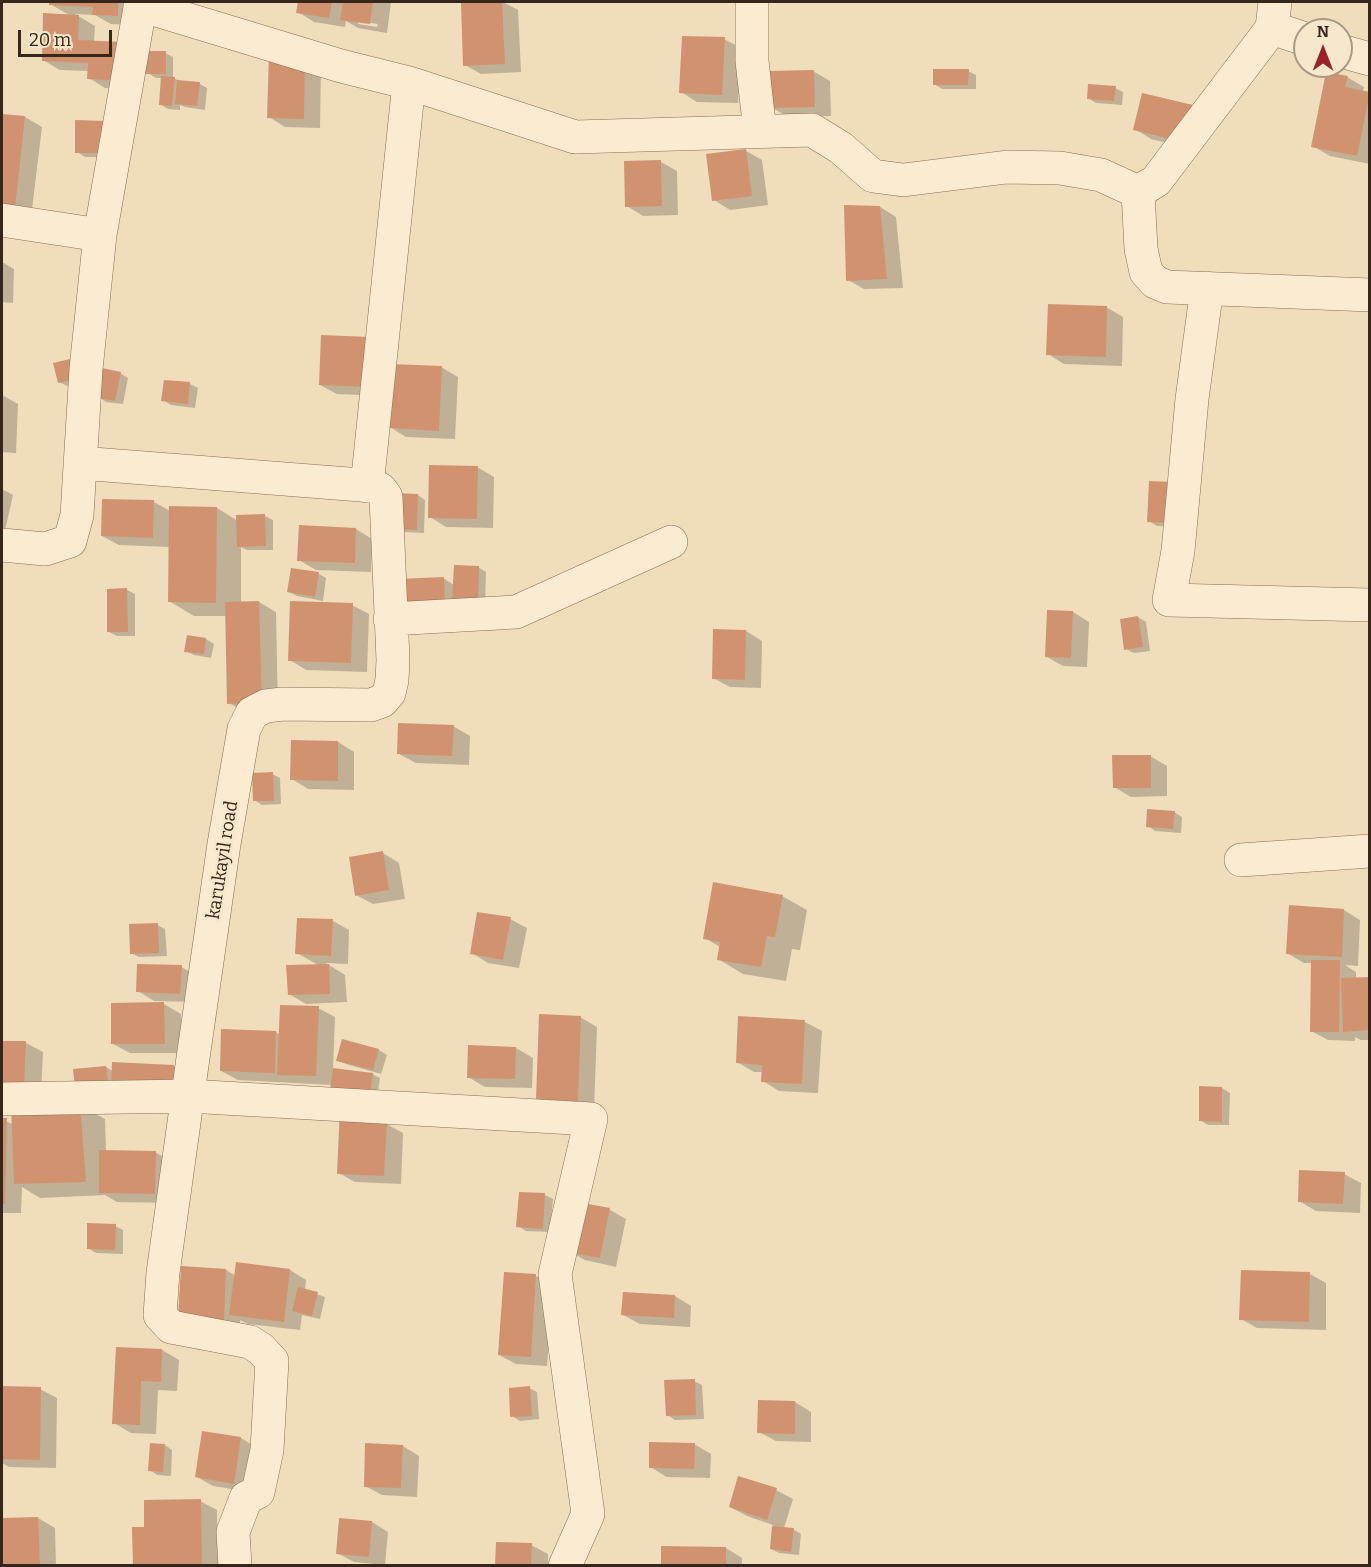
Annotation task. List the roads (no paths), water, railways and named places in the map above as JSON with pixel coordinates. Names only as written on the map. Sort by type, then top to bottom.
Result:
[{"type":"street","points":[[753,2],[752,60],[760,131]]},
{"type":"street","points":[[2,545],[45,549],[70,541],[77,515],[86,369],[100,235],[141,4],[341,66],[409,83],[575,137],[812,130],[842,148],[873,176],[903,180],[1007,167],[1060,168],[1101,175],[1138,192]]},
{"type":"street","points":[[1138,192],[1156,181],[1273,15],[1293,30]]},
{"type":"street","points":[[1353,54],[1370,59]]},
{"type":"street","points":[[80,463],[367,486],[409,83]]},
{"type":"street","points":[[1138,192],[1141,249],[1146,272],[1155,282],[1167,287],[1370,295]]},
{"type":"street","points":[[2,220],[100,235]]},
{"type":"street","points":[[1207,288],[1192,399],[1178,551],[1169,600],[1370,605]]},
{"type":"street","name":"karukayil road","points":[[235,1566],[232,1532],[246,1498],[258,1492],[267,1450],[272,1361],[261,1349],[249,1342],[171,1327],[160,1315],[164,1273],[224,844],[244,729],[252,713],[266,706],[371,705],[382,701],[389,693],[392,680],[386,498],[380,489],[367,486]]},
{"type":"street","points":[[390,619],[516,612],[671,542]]},
{"type":"street","points":[[1241,860],[1370,851]]},
{"type":"street","points":[[2,1099],[188,1096],[591,1119],[555,1274],[588,1514],[565,1566]]}]
